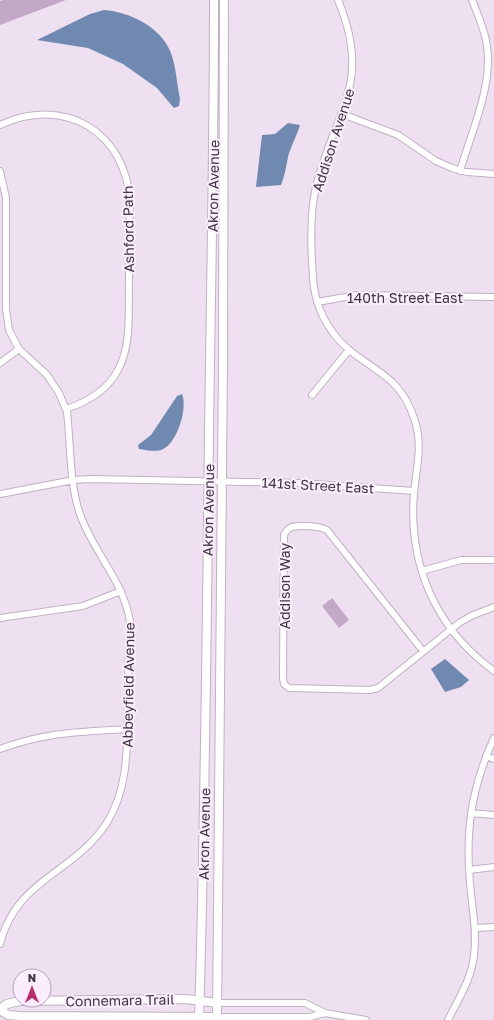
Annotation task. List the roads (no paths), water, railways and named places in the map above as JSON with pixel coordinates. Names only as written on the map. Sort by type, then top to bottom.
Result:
[{"type":"street","name":"Akron Avenue","points":[[199,1019],[214,188],[214,0]]},
{"type":"street","name":"Akron Avenue","points":[[217,1019],[222,481],[224,0]]},
{"type":"street","name":"Addison Avenue","points":[[338,0],[349,32],[353,60],[350,88],[319,178],[314,198],[312,275],[317,302],[330,328],[349,350],[390,378],[402,393],[412,410],[420,446],[414,491],[415,546],[422,571],[437,609],[450,630],[471,653],[494,671]]},
{"type":"street","points":[[460,171],[484,94],[488,66],[486,38],[472,0]]},
{"type":"street","name":"Ashford Path","points":[[0,125],[18,117],[31,114],[55,114],[78,120],[96,131],[110,145],[121,164],[128,185],[130,202],[128,323],[123,361],[116,375],[105,387],[88,400],[66,409]]},
{"type":"street","points":[[342,114],[398,134],[436,161],[460,171],[494,174]]},
{"type":"street","name":"Abbeyfield Avenue","points":[[0,171],[6,203],[6,316],[9,330],[19,349],[47,375],[59,393],[66,409],[74,480],[82,518],[121,591],[128,610],[130,622],[128,729],[125,770],[121,790],[106,824],[79,854],[26,895],[8,919],[1,933],[0,944]]},
{"type":"street","name":"140th Street East","points":[[317,302],[357,295],[494,297]]},
{"type":"street","points":[[0,363],[19,349]]},
{"type":"street","points":[[312,395],[349,350]]},
{"type":"street","name":"141st Street East","points":[[0,494],[74,480],[301,482],[414,491]]},
{"type":"street","name":"Addison Way","points":[[423,651],[327,530],[322,528],[292,527],[286,530],[284,536],[283,678],[284,684],[289,688],[370,690],[378,688],[450,630],[471,616],[494,607]]},
{"type":"street","points":[[422,571],[461,560],[494,560]]},
{"type":"street","points":[[0,618],[83,606],[121,591]]},
{"type":"street","points":[[0,749],[23,741],[60,733],[128,729]]},
{"type":"street","points":[[448,1020],[467,983],[474,957],[475,928],[468,845],[471,813],[476,785],[494,738]]},
{"type":"street","points":[[486,756],[494,759]]},
{"type":"street","points":[[471,813],[494,815]]},
{"type":"street","points":[[469,870],[494,867]]},
{"type":"street","points":[[475,928],[494,927]]},
{"type":"street","name":"Connemara Trail","points":[[217,1003],[200,1000],[20,1001],[7,1004],[0,1009],[8,1015],[20,1016],[186,1016],[199,1019],[217,1019]]},
{"type":"street","points":[[217,1003],[304,1003],[324,1013],[366,1020]]},
{"type":"street","points":[[217,1019],[310,1017],[324,1013]]},
{"type":"water","points":[[104,10],[124,14],[144,22],[160,36],[173,58],[180,99],[179,106],[174,108],[157,88],[123,64],[88,48],[37,40],[90,14]]},
{"type":"water","points":[[288,123],[300,125],[289,154],[281,185],[256,187],[262,135],[275,134]]},
{"type":"water","points":[[182,394],[184,408],[180,425],[172,441],[167,447],[159,451],[139,449],[138,445],[151,435],[177,396]]},
{"type":"water","points":[[445,659],[469,680],[461,687],[445,692],[431,669]]}]
